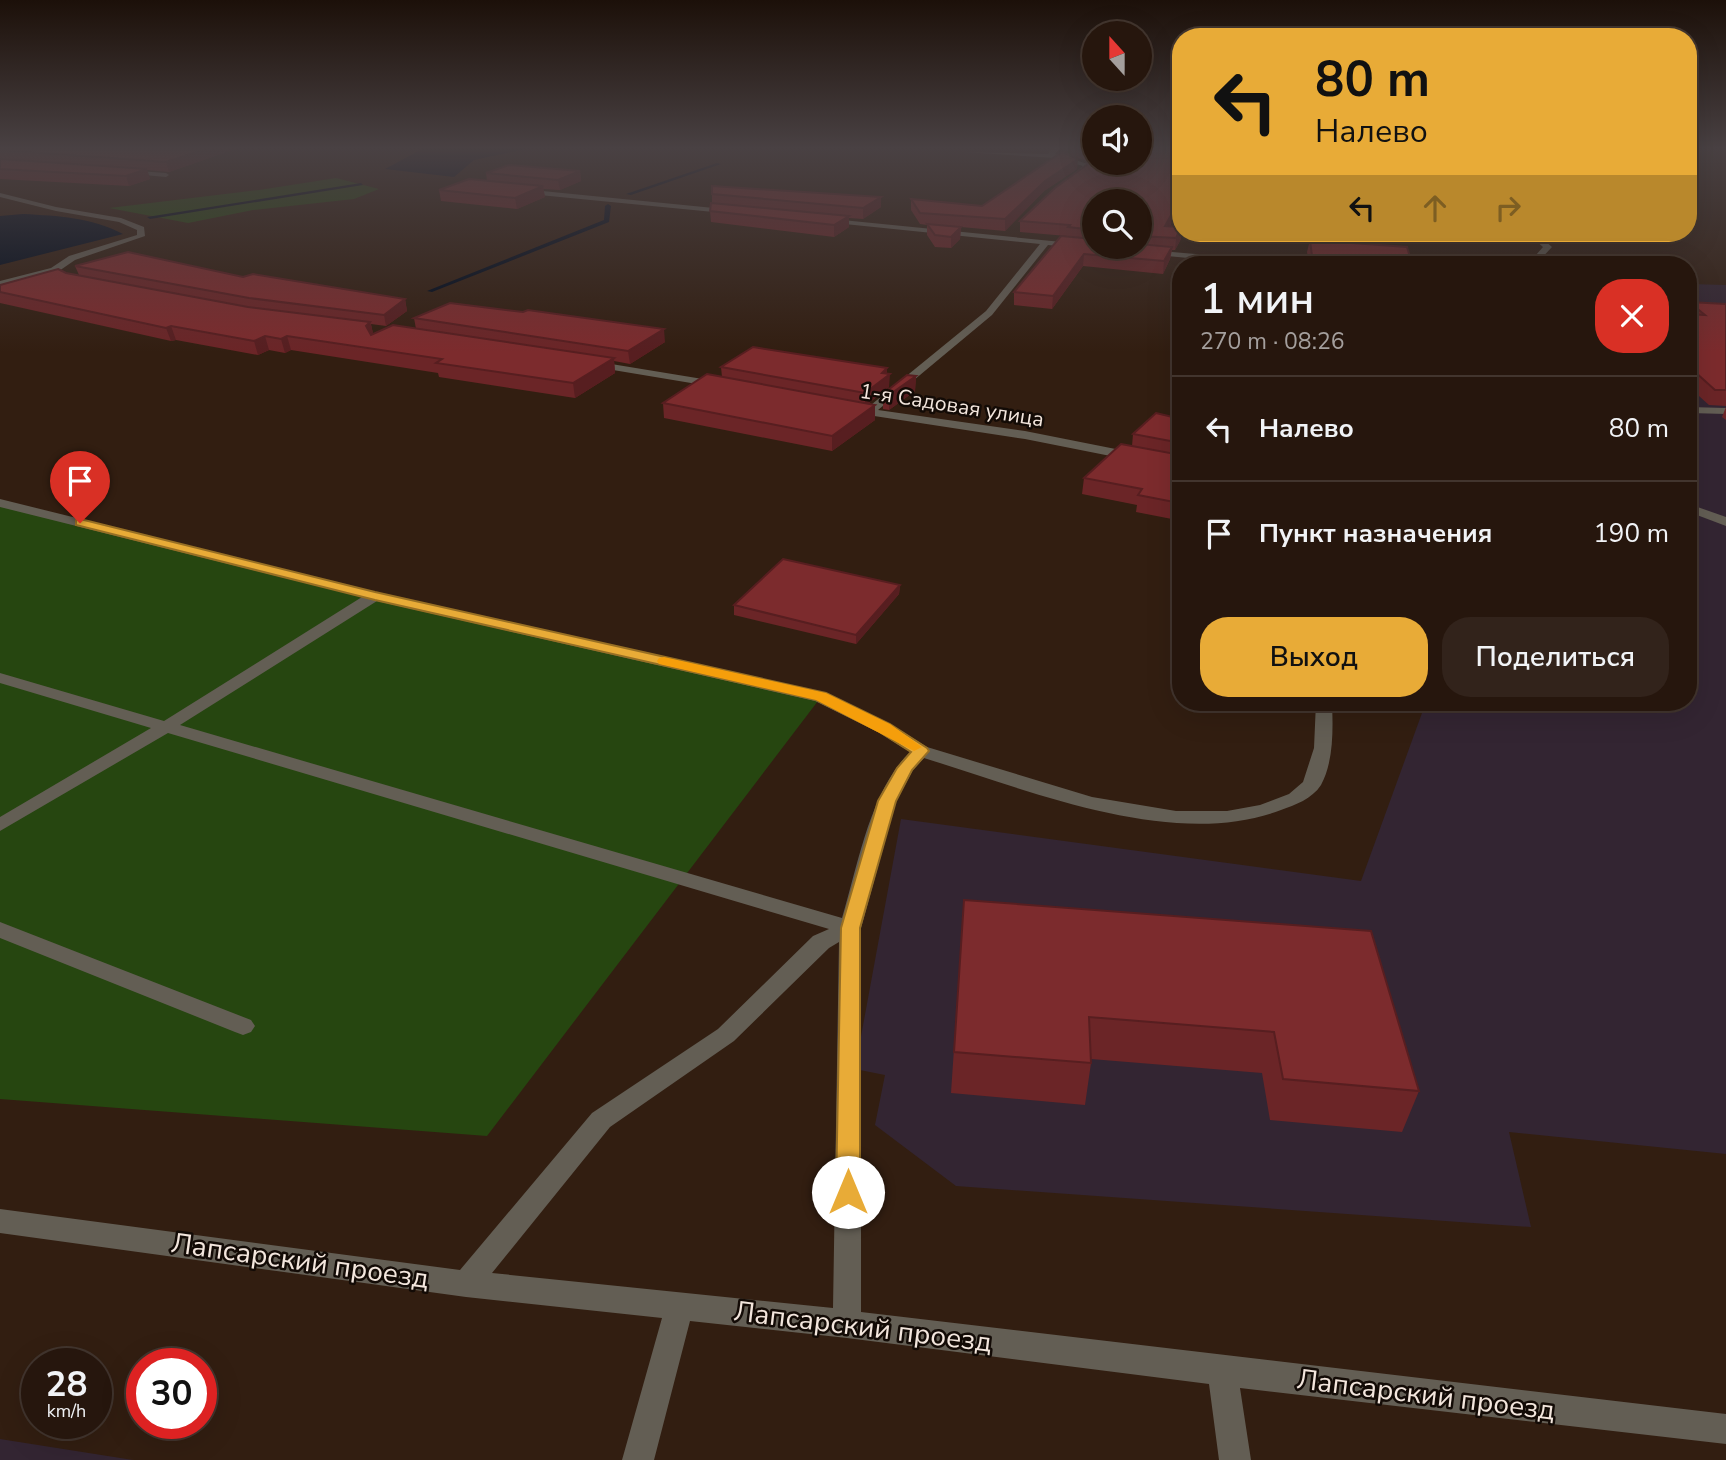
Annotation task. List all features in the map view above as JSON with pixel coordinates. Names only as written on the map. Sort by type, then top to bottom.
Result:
[{"type":"street","points":[[1,283],[54,270],[72,258],[130,240],[143,233],[121,220],[92,215]]},
{"type":"street","points":[[812,219],[1082,246]]},
{"type":"street","points":[[1006,238],[1014,229]]},
{"type":"street","points":[[1540,256],[1548,247],[1542,242]]},
{"type":"street","points":[[868,413],[989,313],[1046,243]]},
{"type":"street","points":[[1152,252],[1194,256]]},
{"type":"street","points":[[54,270],[58,275],[84,282]]},
{"type":"street","points":[[583,362],[733,388]]},
{"type":"street","name":"1-я Садовая улица","points":[[841,408],[1025,435],[1172,464]]},
{"type":"street","points":[[1697,410],[1726,411]]},
{"type":"street","points":[[0,503],[375,596],[821,696],[884,728],[921,751],[1090,803],[1176,817],[1227,817],[1264,810],[1296,798],[1311,784],[1322,748],[1324,711]]},
{"type":"street","points":[[1697,511],[1726,522]]},
{"type":"street","points":[[0,825],[164,728],[375,596]]},
{"type":"street","points":[[0,678],[850,928]]},
{"type":"street","points":[[847,1324],[850,928],[887,801],[905,768],[921,751]]},
{"type":"street","points":[[466,1284],[601,1121],[726,1035],[821,942],[850,928]]},
{"type":"street","points":[[0,930],[243,1026]]},
{"type":"street","name":"Лапсарский проезд","points":[[0,1221],[466,1284],[847,1324],[1222,1371],[1726,1429]]},
{"type":"street","points":[[638,1460],[680,1306]]},
{"type":"street","points":[[1222,1371],[1235,1460]]},
{"type":"shaded area","points":[[1697,284],[1726,285],[1726,1154],[1509,1132],[1531,1227],[956,1186],[875,1125],[885,1075],[855,1069],[901,819],[1361,881],[1423,711],[1697,711]]},
{"type":"shaded area","points":[[0,1439],[133,1460],[0,1460]]},
{"type":"green space","points":[[147,215],[227,215],[188,223]]},
{"type":"green space","points":[[0,503],[375,596],[821,697],[487,1136],[0,1099]]},
{"type":"water","points":[[0,216],[62,217],[86,221],[123,234],[0,265]]},
{"type":"building","points":[[747,215],[849,216],[834,225]]},
{"type":"building","points":[[950,215],[1009,215],[1005,219]]},
{"type":"building","points":[[1026,215],[1082,215],[1082,229],[1068,227],[1070,225],[1020,221]]},
{"type":"building","points":[[1152,215],[1171,215],[1165,226],[1172,226],[1172,238],[1152,237]]},
{"type":"building","points":[[927,224],[961,227],[951,237],[935,235]]},
{"type":"building","points":[[1061,236],[1082,238],[1082,257],[1053,296],[1014,292]]},
{"type":"building","points":[[1310,242],[1407,247],[1410,256],[1312,256]]},
{"type":"building","points":[[1152,245],[1172,247],[1164,261],[1141,259],[1152,259]]},
{"type":"building","points":[[128,252],[243,277],[253,274],[405,299],[384,315],[249,298],[75,266]]},
{"type":"building","points":[[58,269],[66,273],[248,307],[370,322],[366,326],[371,335],[393,325],[614,358],[573,383],[436,363],[442,359],[287,336],[281,339],[265,336],[254,341],[171,326],[166,328],[0,292],[0,285]]},
{"type":"building","points":[[1697,302],[1726,304],[1726,390],[1715,390],[1697,374],[1697,314],[1705,315],[1697,308]]},
{"type":"building","points":[[450,303],[523,312],[528,310],[664,329],[628,351],[414,318]]},
{"type":"building","points":[[753,347],[887,368],[882,373],[890,374],[865,393],[721,367]]},
{"type":"building","points":[[707,374],[875,405],[832,436],[663,403]]},
{"type":"building","points":[[907,375],[916,376],[889,395],[883,394]]},
{"type":"building","points":[[1156,413],[1172,417],[1172,441],[1133,434]]},
{"type":"building","points":[[1121,444],[1172,453],[1172,502],[1138,495],[1142,489],[1084,478]]},
{"type":"building","points":[[783,559],[900,585],[856,635],[734,605]]},
{"type":"building","points":[[964,900],[1371,931],[1419,1091],[1283,1079],[1274,1032],[1089,1017],[1091,1063],[954,1052]]},
{"type":"waterway","points":[[150,217],[162,215]]},
{"type":"waterway","points":[[430,291],[607,221],[607,215]]},
{"type":"slow traffic","points":[[664,661],[821,696],[884,728],[914,747]]},
{"type":"route","points":[[80,523],[375,596],[821,696],[884,728],[921,751],[905,768],[887,801],[850,928],[848,1192]]}]
